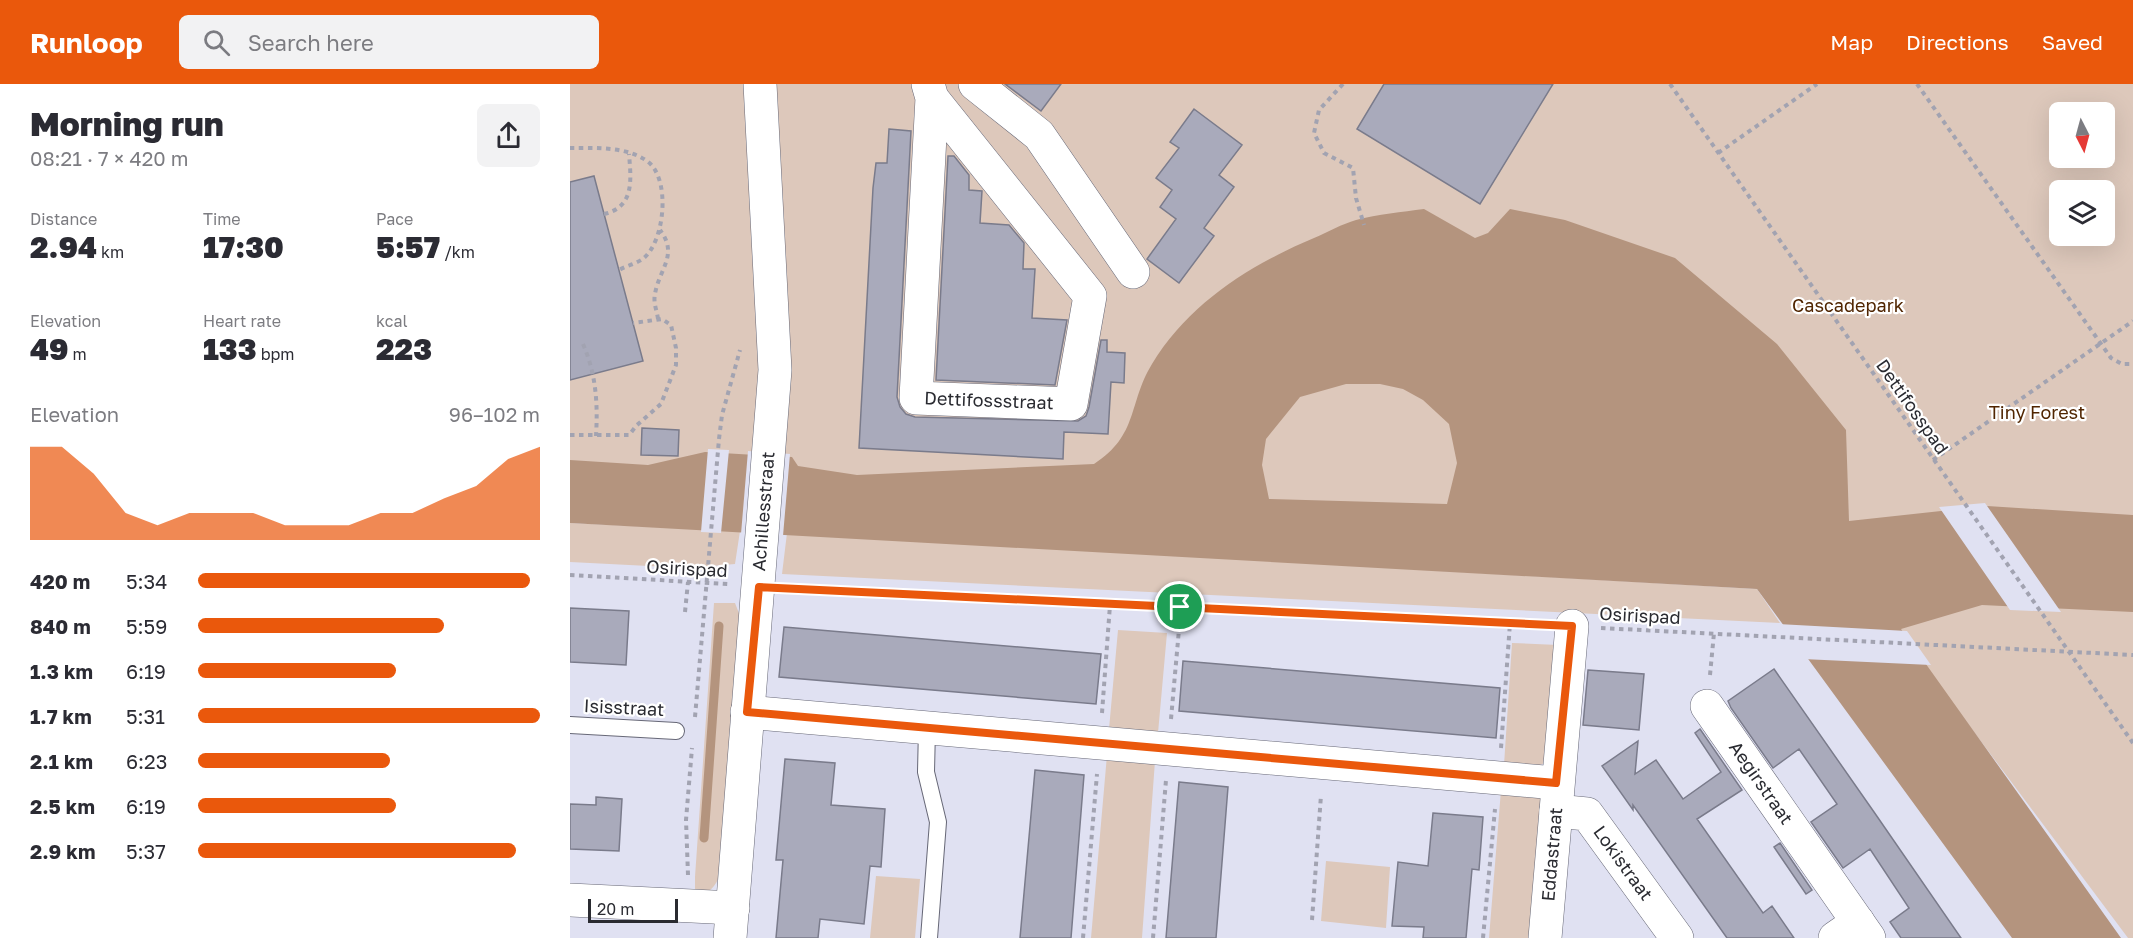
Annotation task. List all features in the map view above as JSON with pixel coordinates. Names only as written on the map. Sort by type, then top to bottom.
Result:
[{"type":"street","name":"Achillesstraat","points":[[731,923],[775,370],[760,84]]},
{"type":"street","points":[[975,84],[1039,135],[1133,272]]},
{"type":"street","name":"Dettifossstraat","points":[[930,91],[1090,296],[1071,404],[916,398],[930,91]]},
{"type":"street","name":"Eddastraat","points":[[1545,938],[1572,626]]},
{"type":"street","name":"Aegirstraat","points":[[1707,706],[1854,933]]},
{"type":"street","name":"Lokistraat","points":[[747,712],[1323,764],[1556,797],[1587,814],[1677,938]]},
{"type":"street","points":[[570,900],[731,923]]},
{"type":"lane","name":"Isisstraat","points":[[570,725],[676,731]]},
{"type":"lane","points":[[927,728],[926,772],[938,822],[929,938]]},
{"type":"path","points":[[1343,84],[1319,110],[1314,133],[1324,153],[1353,168],[1356,198],[1364,225]]},
{"type":"path","name":"Dettifosspad","points":[[1670,84],[1961,502],[2071,652],[2133,743]]},
{"type":"path","points":[[1718,153],[1817,84]]},
{"type":"path","points":[[1917,84],[2111,358],[2122,364],[2133,364]]},
{"type":"path","points":[[570,148],[605,148],[629,154],[645,159],[658,175],[662,216],[658,238],[644,258],[619,270]]},
{"type":"path","points":[[604,214],[620,207],[632,188],[629,154]]},
{"type":"path","points":[[658,319],[655,294],[669,254],[669,245],[660,229]]},
{"type":"path","points":[[570,435],[629,435],[662,404],[676,365],[676,348],[671,325],[666,320],[658,319],[633,323]]},
{"type":"path","points":[[1933,460],[2133,321]]},
{"type":"path","points":[[583,345],[593,367],[598,409],[596,436]]},
{"type":"path","points":[[711,537],[719,440]]},
{"type":"path","name":"Osirispad","points":[[570,575],[759,587],[2133,655]]},
{"type":"path","points":[[685,612],[688,582]]},
{"type":"path","points":[[1707,706],[1714,633]]},
{"type":"path","points":[[1312,920],[1323,764]]},
{"type":"green space","name":"Cascadepark","points":[[570,84],[2133,84],[2133,938],[2128,938],[1820,526],[570,475]]},
{"type":"green space","points":[[570,523],[740,531],[735,564],[688,568],[570,562]]},
{"type":"green space","points":[[787,533],[1757,589],[1780,623],[782,574]]},
{"type":"green space","points":[[714,603],[735,603],[742,621],[720,875],[711,889],[695,894],[695,877]]},
{"type":"green space","points":[[1118,630],[1167,633],[1158,733],[1109,729]]},
{"type":"green space","points":[[1512,643],[1558,645],[1545,763],[1534,767],[1504,765]]},
{"type":"green space","points":[[1107,755],[1155,761],[1142,938],[1091,938]]},
{"type":"green space","points":[[1501,790],[1541,798],[1534,938],[1489,938]]},
{"type":"green space","points":[[1326,861],[1390,867],[1386,928],[1321,921]]},
{"type":"green space","points":[[876,876],[920,879],[915,938],[870,938]]},
{"type":"shaded area","points":[[1424,209],[1475,238],[1488,233],[1510,209],[1565,220],[1675,258],[1777,344],[1846,430],[1849,521],[1987,506],[2133,515],[2133,612],[1982,605],[1901,629],[2121,938],[2012,938],[1757,589],[570,523],[570,460],[648,465],[705,452],[792,457],[798,466],[857,475],[1094,464],[1119,442],[1131,418],[1144,378],[1167,342],[1184,322],[1223,288],[1267,260],[1356,220]],"holes":[[[1346,384],[1380,384],[1403,389],[1423,400],[1449,424],[1457,463],[1447,504],[1269,499],[1262,465],[1266,439],[1300,397]]]},
{"type":"pier","points":[[708,449],[729,450],[721,533],[701,532]]},
{"type":"pier","points":[[748,451],[790,454],[783,536],[741,534]]},
{"type":"pier","points":[[1985,503],[2061,612],[2010,610],[1939,507]]},
{"type":"pier","points":[[1778,624],[1907,631],[1931,665],[1803,659]]},
{"type":"building","points":[[1005,84],[1061,84],[1041,111]]},
{"type":"building","points":[[1384,84],[1553,84],[1480,204],[1357,129]]},
{"type":"building","points":[[1194,109],[1242,145],[1219,175],[1234,187],[1204,228],[1214,236],[1179,283],[1147,259],[1176,219],[1160,207],[1172,190],[1156,178],[1179,148],[1170,142]]},
{"type":"building","points":[[889,129],[911,131],[897,397],[900,407],[906,414],[915,417],[1078,421],[1086,416],[1101,340],[1107,340],[1107,352],[1125,353],[1124,383],[1111,382],[1108,434],[1064,432],[1063,459],[859,448],[873,188],[876,163],[887,163]]},
{"type":"building","points":[[948,156],[954,156],[969,175],[969,190],[982,191],[980,223],[1009,225],[1024,243],[1023,269],[1035,269],[1032,318],[1067,320],[1055,385],[936,380]]},
{"type":"building","points":[[594,176],[643,361],[570,380],[570,182]]},
{"type":"building","points":[[642,428],[679,430],[678,456],[641,455]]},
{"type":"building","points":[[570,608],[629,611],[626,665],[570,662]]},
{"type":"building","points":[[784,627],[1101,654],[1096,704],[779,677]]},
{"type":"building","points":[[1183,661],[1500,688],[1496,738],[1179,711]]},
{"type":"building","points":[[1774,669],[1961,938],[1901,938],[1890,922],[1909,908],[1870,849],[1843,868],[1811,822],[1837,804],[1799,749],[1773,768],[1731,708],[1728,701]]},
{"type":"building","points":[[1588,670],[1644,674],[1639,730],[1583,725]]},
{"type":"building","points":[[1700,729],[1742,790],[1697,819],[1763,913],[1772,906],[1794,938],[1727,938],[1633,805],[1633,810],[1602,766],[1638,741],[1635,774],[1656,760],[1683,799],[1721,772],[1695,733]]},
{"type":"building","points":[[785,759],[835,763],[831,805],[885,809],[881,867],[870,866],[864,924],[820,919],[818,938],[776,938],[783,860],[776,860]]},
{"type":"building","points":[[1035,770],[1084,775],[1071,938],[1020,938]]},
{"type":"building","points":[[1179,782],[1228,787],[1216,938],[1166,938]]},
{"type":"building","points":[[596,797],[622,799],[619,851],[570,849],[570,804],[596,805]]},
{"type":"building","points":[[1433,813],[1483,817],[1479,870],[1472,869],[1466,938],[1423,938],[1424,927],[1392,926],[1398,862],[1428,866]]},
{"type":"building","points":[[1780,843],[1812,890],[1806,894],[1774,847]]},
{"type":"waterway","points":[[704,838],[719,626]]},
{"type":"route","points":[[759,587],[1180,607],[1572,626],[1556,783],[1323,764],[1169,748],[1100,745],[747,712],[759,587]]},
{"type":"park label","name":"Tiny Forest","points":[[2037,413]]}]
